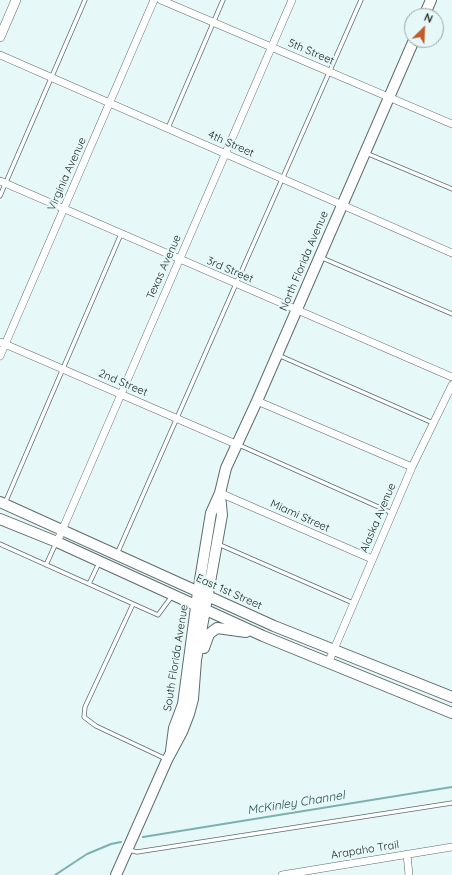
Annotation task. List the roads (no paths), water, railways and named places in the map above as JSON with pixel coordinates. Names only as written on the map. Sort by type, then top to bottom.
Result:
[{"type":"main road","name":"North Florida Avenue","points":[[198,592],[211,513],[220,493],[226,468],[238,445],[410,48]]},
{"type":"main road","name":"North Florida Avenue","points":[[206,611],[222,515],[220,493]]},
{"type":"main road","name":"East 1st Street","points":[[2,503],[274,626],[334,648],[452,697]]},
{"type":"main road","points":[[0,519],[57,542],[172,596],[263,636],[452,712]]},
{"type":"main road","name":"South Florida Avenue","points":[[169,755],[174,728],[182,704],[198,592]]},
{"type":"main road","name":"South Florida Avenue","points":[[116,875],[169,755],[182,732],[193,699],[196,660],[206,611]]},
{"type":"main road","points":[[193,699],[198,684],[201,658],[209,634],[217,628],[263,636]]},
{"type":"street","points":[[0,37],[16,0]]},
{"type":"street","name":"Virginia Avenue","points":[[0,356],[3,343],[110,103],[154,0]]},
{"type":"street","name":"5th Street","points":[[161,0],[452,124]]},
{"type":"street","name":"Texas Avenue","points":[[57,542],[292,0]]},
{"type":"street","name":"4th Street","points":[[0,56],[452,253]]},
{"type":"street","name":"3rd Street","points":[[3,182],[178,260],[452,378]]},
{"type":"street","name":"2nd Street","points":[[3,343],[238,445]]},
{"type":"street","name":"Alaska Avenue","points":[[329,662],[412,467],[452,385]]},
{"type":"street","points":[[257,401],[412,467]]},
{"type":"street","name":"Miami Street","points":[[220,493],[372,559]]},
{"type":"street","name":"Arapaho Trail","points":[[282,875],[307,873],[407,854],[452,848]]},
{"type":"street","points":[[407,854],[409,875]]},
{"type":"lane","points":[[0,196],[3,182],[85,0]]},
{"type":"lane","points":[[168,128],[223,0]]},
{"type":"lane","points":[[116,555],[331,72],[361,0]]},
{"type":"lane","points":[[365,152],[452,189]]},
{"type":"lane","points":[[2,503],[121,234]]},
{"type":"lane","points":[[319,257],[452,314]]},
{"type":"lane","points":[[277,354],[433,423]]},
{"type":"lane","points":[[238,445],[392,513]]},
{"type":"lane","points":[[46,565],[57,542]]},
{"type":"lane","points":[[0,544],[158,615],[172,596]]},
{"type":"lane","points":[[217,544],[353,603]]},
{"type":"lane","points":[[89,584],[100,562]]},
{"type":"lane","points":[[133,604],[85,707],[84,717],[96,726],[169,755]]},
{"type":"lane","points":[[128,850],[137,852],[452,803]]},
{"type":"waterway","name":"McKinley Channel","points":[[143,837],[452,787]]},
{"type":"waterway","name":"McKinley Channel","points":[[55,875],[87,854],[111,844],[121,842]]}]
